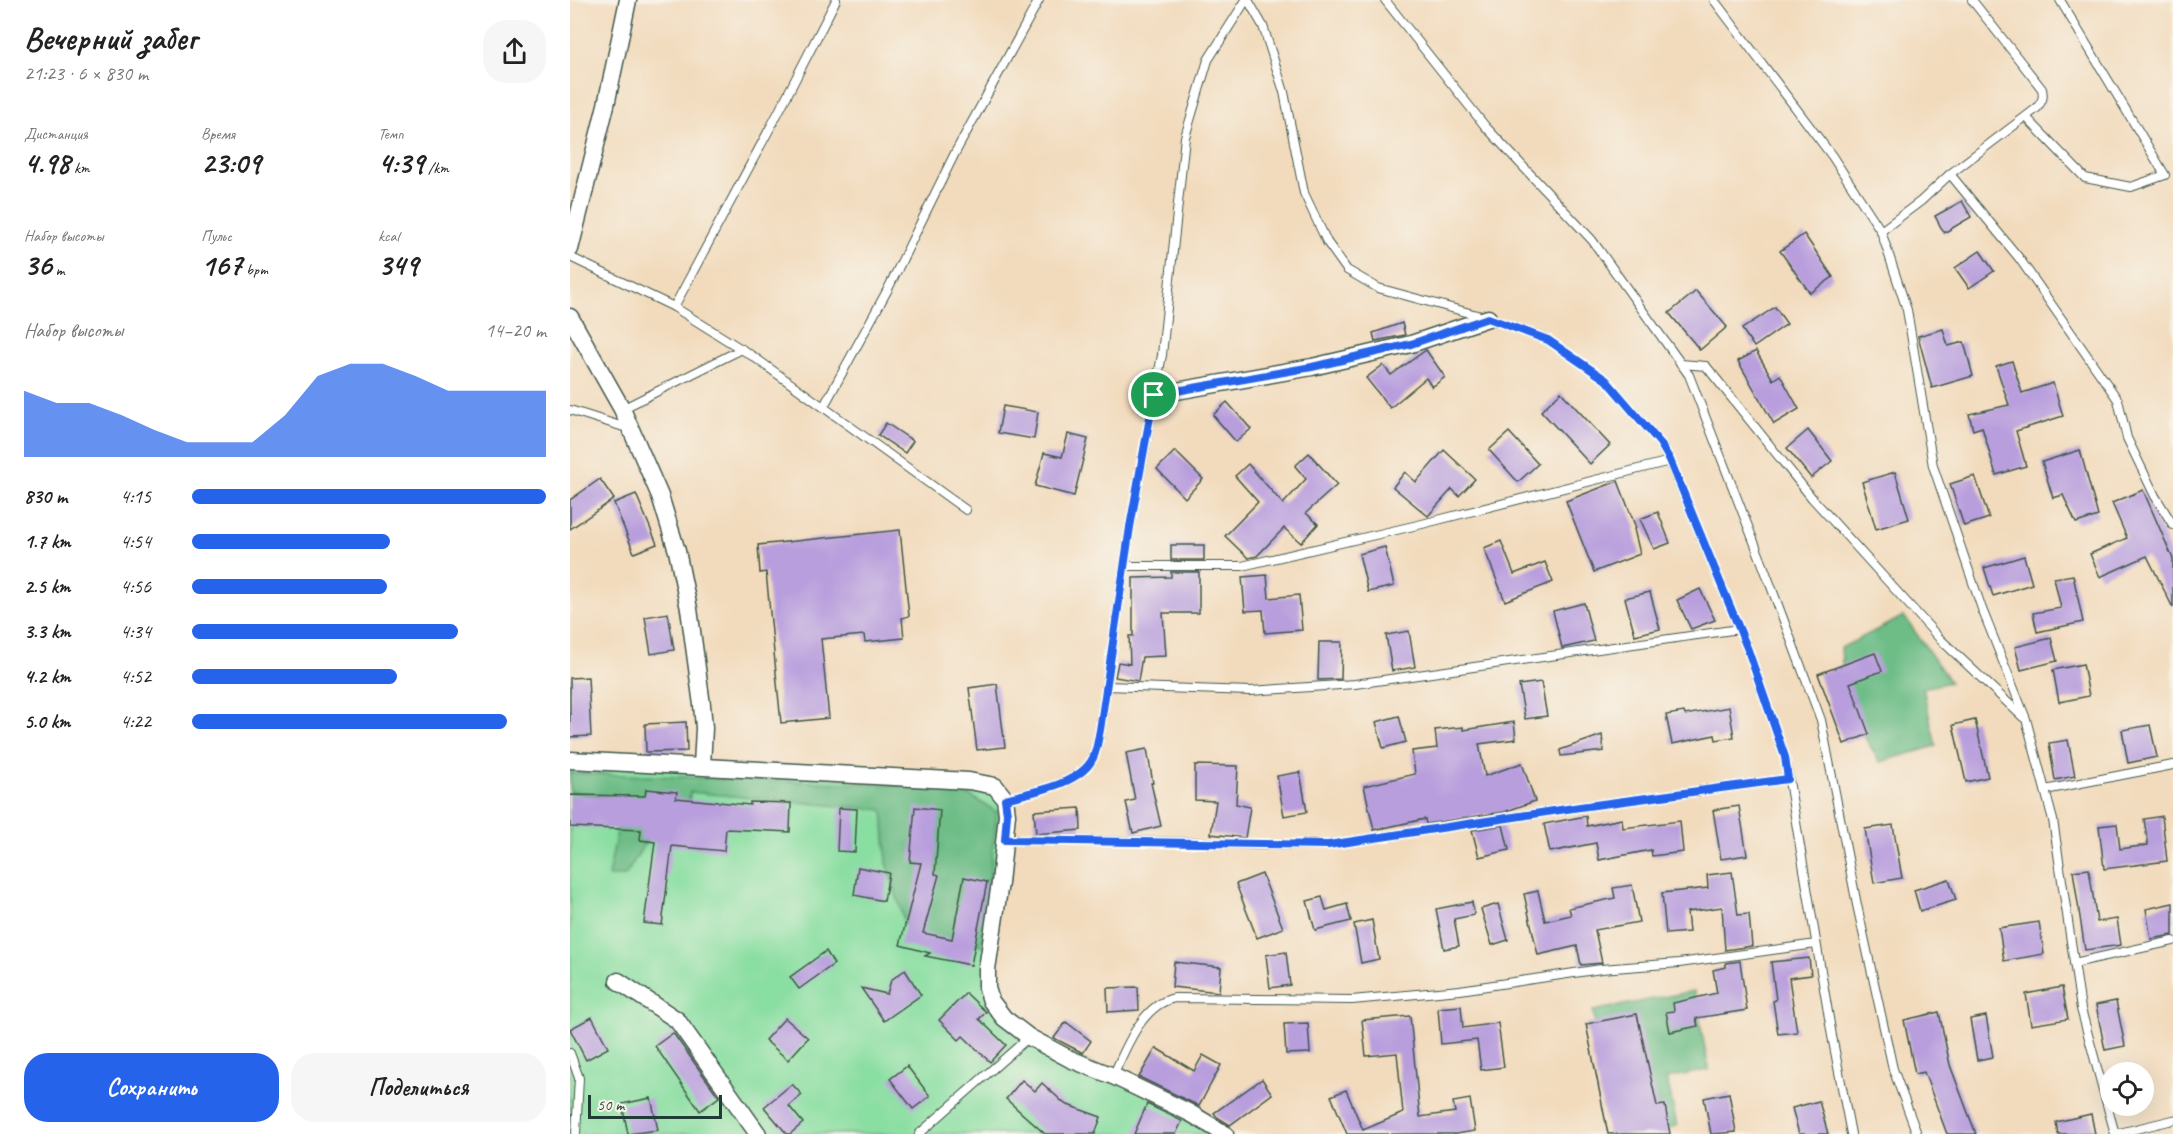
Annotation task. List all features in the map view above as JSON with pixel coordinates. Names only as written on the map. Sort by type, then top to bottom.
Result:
[{"type":"street","points":[[570,249],[606,105],[628,0]]},
{"type":"street","points":[[570,317],[622,409],[660,496],[677,551],[689,609],[704,728],[702,766]]},
{"type":"street","points":[[1154,395],[1367,355],[1411,344],[1488,318]]},
{"type":"street","points":[[570,760],[895,779],[969,781],[994,786],[1005,799],[1007,814],[987,969],[987,988],[991,1001],[1004,1018],[1029,1037],[1070,1059],[1113,1076],[1190,1113],[1225,1134]]},
{"type":"street","points":[[618,981],[677,1020],[758,1134]]},
{"type":"lane","points":[[674,308],[836,0]]},
{"type":"lane","points":[[824,406],[888,289],[955,153],[1039,0]]},
{"type":"lane","points":[[1005,799],[1072,778],[1085,769],[1094,757],[1130,527],[1162,355],[1185,137],[1208,60],[1247,0],[1263,26],[1284,92],[1304,193],[1327,242],[1347,270],[1378,288],[1488,318],[1548,340],[1606,380],[1660,443],[1670,460],[1739,629],[1785,757],[1851,1134]]},
{"type":"lane","points":[[1386,0],[1485,126],[1592,240],[1689,375],[1821,720],[1857,904],[1893,1069],[1917,1134]]},
{"type":"lane","points":[[1714,0],[1832,156],[1881,231],[1907,310],[1933,466],[1982,609],[2026,719],[2053,820],[2081,1009],[2115,1134],[2173,1120]]},
{"type":"lane","points":[[1881,231],[2042,102],[2042,89],[1972,0]]},
{"type":"lane","points":[[2026,117],[2085,178],[2131,187],[2169,173],[2060,0]]},
{"type":"lane","points":[[1950,174],[2019,258],[2118,400],[2127,438],[2155,496],[2173,525]]},
{"type":"lane","points":[[570,257],[674,308],[742,349],[966,510]]},
{"type":"lane","points":[[622,409],[742,349]]},
{"type":"lane","points":[[1681,364],[1706,366],[1812,498],[1940,639],[2026,719]]},
{"type":"lane","points":[[570,410],[630,430]]},
{"type":"lane","points":[[1124,566],[1242,566],[1412,526],[1670,460]]},
{"type":"lane","points":[[1106,686],[1250,691],[1355,684],[1739,629]]},
{"type":"lane","points":[[2044,790],[2173,765]]},
{"type":"lane","points":[[1005,840],[1328,845],[1580,807],[1788,779]]},
{"type":"lane","points":[[2074,963],[2173,941]]},
{"type":"lane","points":[[1113,1076],[1128,1043],[1147,1015],[1165,1000],[1175,998],[1352,1000],[1460,990],[1601,969],[1679,963],[1816,944]]},
{"type":"lane","points":[[919,1134],[1029,1037]]},
{"type":"lane","points":[[570,1053],[579,1078],[576,1134]]},
{"type":"green space","points":[[1904,616],[1950,682],[1923,688],[1936,746],[1880,762],[1857,725],[1843,674],[1841,648]]},
{"type":"green space","points":[[570,764],[987,786],[1002,799],[988,987],[1007,1018],[1218,1134],[570,1134]]},
{"type":"green space","points":[[570,773],[899,785],[969,795],[997,812],[982,945],[909,937],[887,863],[883,810],[690,792],[686,838],[653,830],[625,876],[608,876],[624,798],[570,792]]},
{"type":"green space","points":[[1694,991],[1709,1070],[1667,1078],[1677,1126],[1638,1134],[1617,1134],[1593,1011]]},
{"type":"building","points":[[1962,201],[1971,217],[1944,233],[1935,216]]},
{"type":"building","points":[[1804,234],[1833,277],[1810,293],[1780,251]]},
{"type":"building","points":[[1980,251],[1994,271],[1969,288],[1955,268]]},
{"type":"building","points":[[1696,291],[1727,327],[1700,350],[1669,313]]},
{"type":"building","points":[[1775,307],[1787,324],[1754,347],[1742,329]]},
{"type":"building","points":[[1402,323],[1405,335],[1375,341],[1373,333]]},
{"type":"building","points":[[1943,329],[1948,346],[1964,342],[1973,376],[1932,388],[1918,336]]},
{"type":"building","points":[[1426,350],[1445,377],[1432,387],[1426,378],[1390,408],[1366,378],[1383,365],[1391,375]]},
{"type":"building","points":[[1756,351],[1773,380],[1780,375],[1799,409],[1774,424],[1738,361]]},
{"type":"building","points":[[2012,361],[2022,393],[2053,383],[2063,416],[2016,431],[2026,466],[1996,475],[1982,427],[1973,430],[1969,414],[2009,405],[1996,366]]},
{"type":"building","points":[[1561,392],[1610,445],[1590,464],[1541,411]]},
{"type":"building","points":[[1227,402],[1251,429],[1236,442],[1213,415]]},
{"type":"building","points":[[1003,406],[1038,412],[1034,439],[998,433]]},
{"type":"building","points":[[886,423],[913,441],[905,453],[878,435]]},
{"type":"building","points":[[1808,430],[1832,461],[1811,478],[1787,448]]},
{"type":"building","points":[[1509,432],[1538,464],[1518,482],[1489,450]]},
{"type":"building","points":[[1068,434],[1088,439],[1074,496],[1035,486],[1044,453],[1062,457]]},
{"type":"building","points":[[1444,450],[1475,479],[1459,496],[1452,489],[1428,516],[1393,487],[1405,472],[1416,482]]},
{"type":"building","points":[[2080,450],[2098,516],[2076,523],[2063,495],[2053,498],[2042,462]]},
{"type":"building","points":[[1175,451],[1203,479],[1185,498],[1157,469]]},
{"type":"building","points":[[1309,453],[1337,485],[1306,513],[1318,524],[1301,543],[1284,528],[1257,556],[1248,558],[1225,536],[1258,502],[1235,476],[1248,464],[1283,504],[1306,479],[1295,466]]},
{"type":"building","points":[[1895,472],[1909,519],[1876,529],[1862,482]]},
{"type":"building","points":[[1975,476],[1989,518],[1964,526],[1950,484]]},
{"type":"building","points":[[600,479],[614,499],[570,529],[570,500]]},
{"type":"building","points":[[1618,481],[1636,528],[1634,529],[1640,554],[1594,572],[1566,501]]},
{"type":"building","points":[[2143,490],[2173,559],[2173,608],[2147,556],[2100,577],[2090,554],[2127,538],[2112,503]]},
{"type":"building","points":[[636,494],[657,544],[634,553],[614,503]]},
{"type":"building","points":[[1658,512],[1670,543],[1654,549],[1640,519]]},
{"type":"building","points":[[900,530],[909,616],[902,618],[904,638],[865,642],[864,635],[821,639],[829,718],[781,723],[766,572],[760,573],[758,545]]},
{"type":"building","points":[[1501,541],[1514,574],[1545,562],[1553,582],[1505,601],[1484,548]]},
{"type":"building","points":[[1171,545],[1204,545],[1204,560],[1171,560]]},
{"type":"building","points":[[1385,547],[1394,586],[1368,592],[1359,554]]},
{"type":"building","points":[[2024,556],[2032,584],[1993,596],[1984,568]]},
{"type":"building","points":[[1171,572],[1199,572],[1199,613],[1163,613],[1166,656],[1142,657],[1138,681],[1115,677],[1118,662],[1130,664],[1129,636],[1133,636],[1133,578],[1171,577]]},
{"type":"building","points":[[1267,575],[1269,598],[1299,595],[1302,630],[1265,633],[1263,610],[1245,611],[1242,577]]},
{"type":"building","points":[[2073,575],[2083,622],[2037,632],[2033,613],[2061,608],[2054,578]]},
{"type":"building","points":[[1700,589],[1715,620],[1691,629],[1677,600]]},
{"type":"building","points":[[1650,592],[1660,629],[1635,635],[1625,598]]},
{"type":"building","points":[[1584,603],[1594,641],[1562,648],[1553,611]]},
{"type":"building","points":[[668,613],[674,650],[651,654],[645,617]]},
{"type":"building","points":[[1409,631],[1415,667],[1392,671],[1386,635]]},
{"type":"building","points":[[2051,638],[2057,661],[2021,670],[2015,647]]},
{"type":"building","points":[[1319,642],[1342,642],[1341,679],[1318,680]]},
{"type":"building","points":[[1875,653],[1882,671],[1850,683],[1869,734],[1844,744],[1818,674]]},
{"type":"building","points":[[2083,664],[2089,696],[2059,702],[2053,670]]},
{"type":"building","points":[[588,677],[591,736],[570,737],[570,678]]},
{"type":"building","points":[[1541,682],[1547,716],[1525,719],[1519,685]]},
{"type":"building","points":[[997,684],[1005,747],[977,750],[969,688]]},
{"type":"building","points":[[1729,707],[1734,737],[1716,740],[1715,735],[1672,744],[1666,715],[1684,712],[1685,715]]},
{"type":"building","points":[[1399,716],[1406,742],[1383,748],[1376,722]]},
{"type":"building","points":[[1975,720],[1988,777],[1966,782],[1953,725]]},
{"type":"building","points":[[686,722],[687,751],[646,752],[645,724]]},
{"type":"building","points":[[1514,722],[1516,739],[1479,744],[1485,776],[1522,763],[1535,801],[1504,812],[1426,824],[1425,819],[1374,830],[1364,786],[1415,774],[1412,751],[1437,748],[1435,730],[1463,727],[1463,730]]},
{"type":"building","points":[[2150,725],[2157,757],[2128,763],[2122,730]]},
{"type":"building","points":[[1602,735],[1604,751],[1561,756],[1560,750]]},
{"type":"building","points":[[2068,740],[2075,776],[2055,780],[2049,743]]},
{"type":"building","points":[[1147,749],[1153,783],[1151,783],[1161,826],[1133,833],[1126,802],[1135,800],[1126,753]]},
{"type":"building","points":[[1195,765],[1238,766],[1236,804],[1250,807],[1245,838],[1211,834],[1216,801],[1195,800]]},
{"type":"building","points":[[1300,772],[1307,812],[1284,816],[1277,776]]},
{"type":"building","points":[[646,789],[677,792],[676,798],[750,805],[750,802],[791,803],[790,832],[726,829],[724,851],[672,846],[662,925],[644,923],[655,842],[640,840],[641,830],[570,827],[570,795],[645,796]]},
{"type":"building","points":[[1739,806],[1747,855],[1721,859],[1713,810]]},
{"type":"building","points":[[915,807],[940,810],[935,874],[939,875],[923,933],[952,939],[964,877],[987,882],[971,965],[925,956],[930,953],[900,945],[921,863],[910,862]]},
{"type":"building","points":[[839,808],[857,809],[855,852],[837,851]]},
{"type":"building","points":[[1080,808],[1081,830],[1036,834],[1034,811]]},
{"type":"building","points":[[1586,816],[1587,826],[1622,819],[1623,828],[1680,821],[1683,852],[1652,856],[1651,850],[1599,860],[1596,843],[1550,852],[1544,824]]},
{"type":"building","points":[[2162,816],[2167,861],[2104,869],[2099,826],[2117,824],[2120,849],[2148,845],[2144,819]]},
{"type":"building","points":[[1503,825],[1509,850],[1479,857],[1472,830]]},
{"type":"building","points":[[1893,825],[1902,878],[1874,883],[1865,829]]},
{"type":"building","points":[[858,867],[889,873],[884,901],[854,895]]},
{"type":"building","points":[[2089,869],[2097,922],[2117,919],[2121,945],[2085,950],[2073,871]]},
{"type":"building","points":[[1732,872],[1738,915],[1749,914],[1752,946],[1725,950],[1722,907],[1687,912],[1689,932],[1666,934],[1662,893],[1708,888],[1707,875]]},
{"type":"building","points":[[1262,874],[1283,928],[1257,938],[1236,884]]},
{"type":"building","points":[[1949,879],[1956,900],[1920,911],[1914,890]]},
{"type":"building","points":[[1632,885],[1639,922],[1595,930],[1602,963],[1581,965],[1577,946],[1538,955],[1524,894],[1538,891],[1545,921],[1571,915],[1569,908],[1615,898],[1613,888]]},
{"type":"building","points":[[1322,897],[1326,910],[1347,904],[1351,921],[1315,930],[1307,901]]},
{"type":"building","points":[[1472,902],[1474,915],[1454,919],[1459,946],[1444,949],[1436,909]]},
{"type":"building","points":[[2173,903],[2173,935],[2151,939],[2146,909]]},
{"type":"building","points":[[1498,904],[1508,940],[1492,945],[1481,909]]},
{"type":"building","points":[[1372,920],[1379,959],[1361,963],[1354,924]]},
{"type":"building","points":[[2039,922],[2044,954],[2004,961],[1999,928]]},
{"type":"building","points":[[826,951],[834,964],[799,989],[790,977]]},
{"type":"building","points":[[1286,952],[1290,985],[1270,988],[1266,955]]},
{"type":"building","points":[[1809,958],[1811,975],[1789,978],[1797,1032],[1778,1034],[1771,962]]},
{"type":"building","points":[[1740,961],[1747,1010],[1696,1018],[1698,1026],[1670,1032],[1666,1012],[1674,1011],[1673,1003],[1717,993],[1713,970],[1726,967],[1726,963]]},
{"type":"building","points":[[1174,962],[1221,967],[1219,992],[1172,987]]},
{"type":"building","points":[[905,970],[921,995],[884,1021],[861,988],[887,994],[891,980]]},
{"type":"building","points":[[1138,987],[1139,1010],[1108,1012],[1107,988]]},
{"type":"building","points":[[2062,987],[2068,1019],[2031,1025],[2026,994]]},
{"type":"building","points":[[966,993],[986,1012],[979,1019],[1006,1045],[990,1062],[963,1036],[959,1040],[939,1020]]},
{"type":"building","points":[[2116,1001],[2125,1046],[2105,1050],[2096,1005]]},
{"type":"building","points":[[1461,1006],[1463,1028],[1498,1023],[1504,1067],[1481,1070],[1477,1040],[1441,1044],[1438,1008]]},
{"type":"building","points":[[1939,1012],[1950,1065],[1976,1134],[1947,1134],[1924,1072],[1915,1074],[1904,1020]]},
{"type":"building","points":[[1637,1014],[1657,1106],[1665,1105],[1670,1134],[1608,1134],[1586,1024]]},
{"type":"building","points":[[1410,1016],[1420,1117],[1455,1112],[1453,1102],[1470,1099],[1475,1131],[1456,1134],[1347,1134],[1331,1096],[1346,1090],[1363,1130],[1403,1113],[1397,1053],[1366,1056],[1362,1020]]},
{"type":"building","points":[[1986,1016],[1993,1057],[1977,1060],[1970,1019]]},
{"type":"building","points":[[592,1017],[608,1048],[586,1060],[570,1029]]},
{"type":"building","points":[[785,1018],[808,1038],[788,1060],[765,1040]]},
{"type":"building","points":[[1066,1022],[1091,1041],[1083,1053],[1054,1038]]},
{"type":"building","points":[[1308,1023],[1310,1053],[1286,1054],[1284,1024]]},
{"type":"building","points":[[673,1033],[719,1097],[700,1111],[655,1046]]},
{"type":"building","points":[[1156,1048],[1194,1071],[1203,1055],[1221,1065],[1199,1106],[1139,1077]]},
{"type":"building","points":[[907,1066],[930,1096],[913,1109],[890,1079]]},
{"type":"building","points":[[1262,1079],[1272,1094],[1230,1125],[1217,1117],[1214,1113]]},
{"type":"building","points":[[1022,1080],[1035,1091],[1042,1083],[1065,1104],[1101,1117],[1095,1134],[1045,1134],[1006,1099]]},
{"type":"building","points":[[792,1084],[802,1095],[789,1106],[803,1123],[787,1134],[764,1107]]},
{"type":"building","points":[[1729,1093],[1736,1132],[1711,1134],[1704,1098]]},
{"type":"building","points":[[651,1098],[658,1130],[628,1134],[622,1104]]},
{"type":"building","points":[[1819,1101],[1828,1134],[1799,1134],[1792,1108]]},
{"type":"building","points":[[1147,1104],[1182,1121],[1176,1134],[1134,1134]]},
{"type":"building","points":[[2091,1114],[2095,1134],[2058,1134],[2056,1122]]},
{"type":"route","points":[[1488,318],[1548,340],[1606,380],[1660,443],[1670,460],[1748,650],[1785,757],[1788,779],[1580,807],[1328,845],[1005,840],[1007,814],[1005,799],[1072,778],[1085,769],[1094,757],[1111,663],[1130,527],[1154,395],[1312,367],[1411,344],[1488,318]]}]
